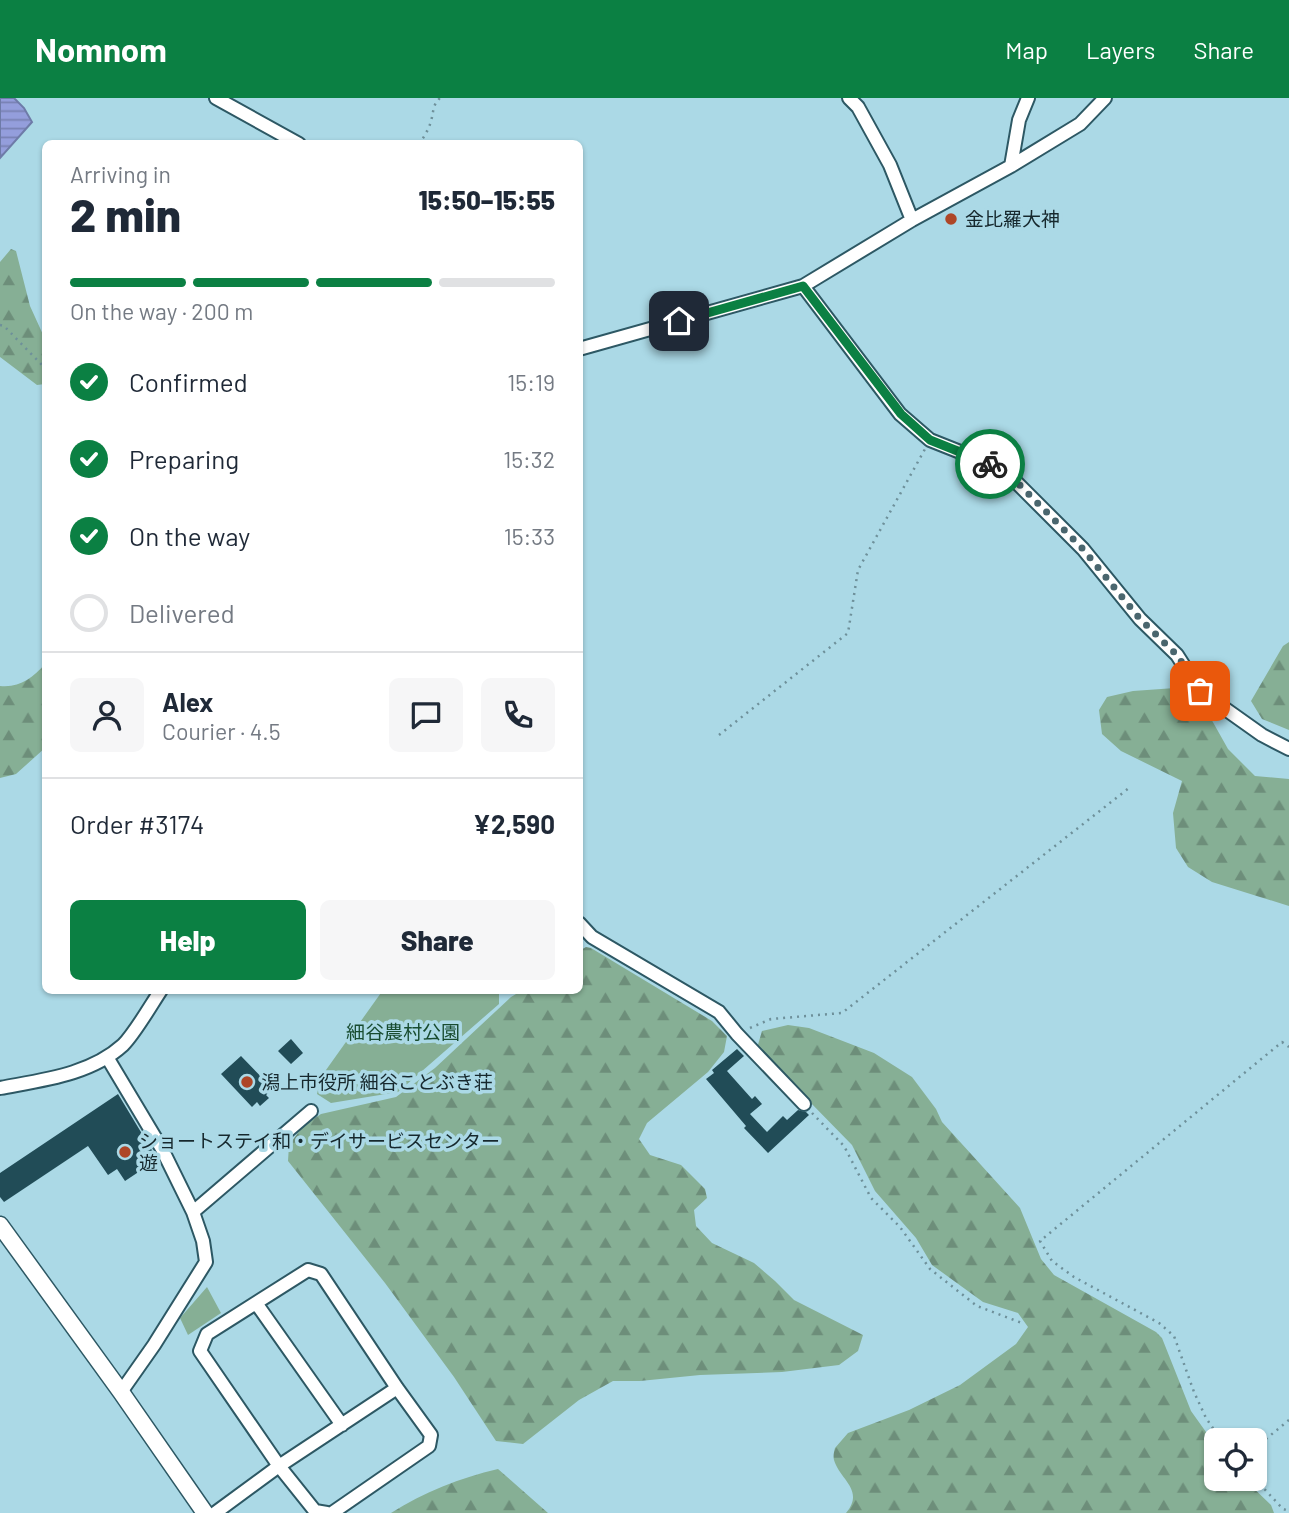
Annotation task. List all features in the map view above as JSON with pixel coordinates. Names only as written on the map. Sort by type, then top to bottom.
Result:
[{"type":"street","points":[[216,98],[292,140]]},
{"type":"street","points":[[849,98],[858,107],[890,165],[912,220]]},
{"type":"street","points":[[1010,166],[1019,120],[1028,98]]},
{"type":"street","points":[[583,348],[803,286],[1080,124],[1105,98]]},
{"type":"street","points":[[803,286],[901,414],[930,440],[1003,468],[1083,549],[1140,619],[1177,655],[1200,691],[1262,735],[1289,749]]},
{"type":"street","points":[[583,927],[592,937],[719,1012],[804,1104]]},
{"type":"street","points":[[0,1088],[55,1078],[91,1066],[107,1057],[125,1043],[158,994]]},
{"type":"street","points":[[107,1057],[162,1149],[193,1212],[203,1241],[206,1262],[121,1392]]},
{"type":"street","points":[[193,1212],[311,1111]]},
{"type":"street","points":[[0,1225],[205,1513]]},
{"type":"street","points":[[308,1270],[321,1274],[397,1388],[431,1435],[429,1446],[330,1513],[315,1511],[279,1466],[200,1350],[206,1334],[308,1270]]},
{"type":"street","points":[[256,1303],[342,1425]]},
{"type":"street","points":[[215,1513],[279,1466],[397,1388]]},
{"type":"path","points":[[422,140],[431,121],[434,104],[440,98]]},
{"type":"path","points":[[0,324],[42,365]]},
{"type":"path","points":[[719,734],[848,633],[858,570],[930,440]]},
{"type":"path","points":[[737,1034],[771,1019],[842,1013],[1129,788]]},
{"type":"path","points":[[1213,1428],[1194,1392],[1174,1336],[1159,1323],[1074,1277],[1052,1261],[1041,1241],[1282,1042],[1289,1047]]},
{"type":"path","points":[[804,1104],[845,1146],[871,1198],[900,1227],[930,1269],[977,1306],[1022,1323]]},
{"type":"path","points":[[1267,1438],[1289,1420]]},
{"type":"path","points":[[1266,1491],[1283,1509],[1289,1511]]},
{"type":"green space","points":[[11,249],[16,251],[30,306],[42,332],[42,384],[37,385],[0,357],[0,262]]},
{"type":"green space","points":[[1289,642],[1289,730],[1262,719],[1251,701],[1283,646]]},
{"type":"green space","points":[[42,667],[42,751],[16,774],[0,778],[0,686],[14,685],[35,674]]},
{"type":"green space","points":[[1175,688],[1205,708],[1228,749],[1255,776],[1289,779],[1289,906],[1212,882],[1188,867],[1176,848],[1173,813],[1182,781],[1121,751],[1102,734],[1099,710],[1107,697],[1133,691]]},
{"type":"green space","points":[[591,948],[712,1021],[727,1036],[724,1052],[708,1072],[647,1123],[639,1139],[650,1155],[681,1165],[705,1189],[707,1198],[694,1210],[696,1226],[712,1243],[754,1263],[794,1300],[863,1335],[858,1351],[839,1365],[782,1372],[613,1381],[579,1400],[523,1444],[496,1441],[454,1377],[385,1283],[288,1161],[289,1145],[303,1126],[321,1114],[396,1097],[435,1068],[516,994],[583,994],[583,949]]},
{"type":"green space","name":"細谷農村公園","points":[[380,994],[499,994],[499,1004],[398,1092],[331,1103],[317,1094],[321,1077]]},
{"type":"green space","points":[[788,1025],[809,1028],[874,1053],[912,1077],[936,1109],[942,1122],[1020,1208],[1041,1259],[1054,1275],[1156,1332],[1162,1338],[1191,1411],[1204,1429],[1204,1491],[1256,1491],[1271,1505],[1274,1513],[846,1513],[853,1498],[852,1491],[837,1467],[834,1456],[835,1448],[848,1433],[909,1410],[960,1385],[1016,1344],[1028,1327],[1018,1313],[983,1302],[932,1265],[916,1238],[875,1191],[852,1145],[757,1048],[762,1031]]},
{"type":"green space","points":[[207,1287],[221,1313],[188,1335],[180,1318]]},
{"type":"green space","points":[[498,1469],[548,1513],[391,1513],[443,1486]]},
{"type":"water","points":[[0,98],[14,98],[32,122],[0,158]]},
{"type":"building","points":[[291,1039],[303,1053],[291,1064],[278,1051]]},
{"type":"building","points":[[737,1049],[744,1056],[727,1071],[752,1099],[755,1096],[762,1104],[750,1114],[767,1132],[783,1116],[787,1120],[798,1110],[809,1115],[768,1153],[744,1128],[746,1126],[706,1079],[714,1073],[712,1070]]},
{"type":"building","name":"潟上市役所 細谷ことぶき荘","points":[[241,1056],[273,1089],[266,1095],[269,1098],[260,1106],[257,1102],[252,1107],[221,1074]]},
{"type":"building","name":"ショートステイ和・デイサービスセンター 遊","points":[[118,1094],[159,1162],[125,1181],[117,1169],[108,1175],[88,1146],[4,1202],[0,1197],[0,1173]]},
{"type":"way so far","points":[[990,464],[1003,468],[1083,549],[1140,619],[1177,655],[1200,691]]},
{"type":"place","name":"金比羅大神","points":[[951,219]]},
{"type":"place","name":"潟上市役所 細谷ことぶき荘","points":[[247,1082]]},
{"type":"place","name":"ショートステイ和・デイサービスセンター 遊","points":[[125,1152]]},
{"type":"route","points":[[679,321],[803,286],[901,414],[930,440],[990,464]]}]
